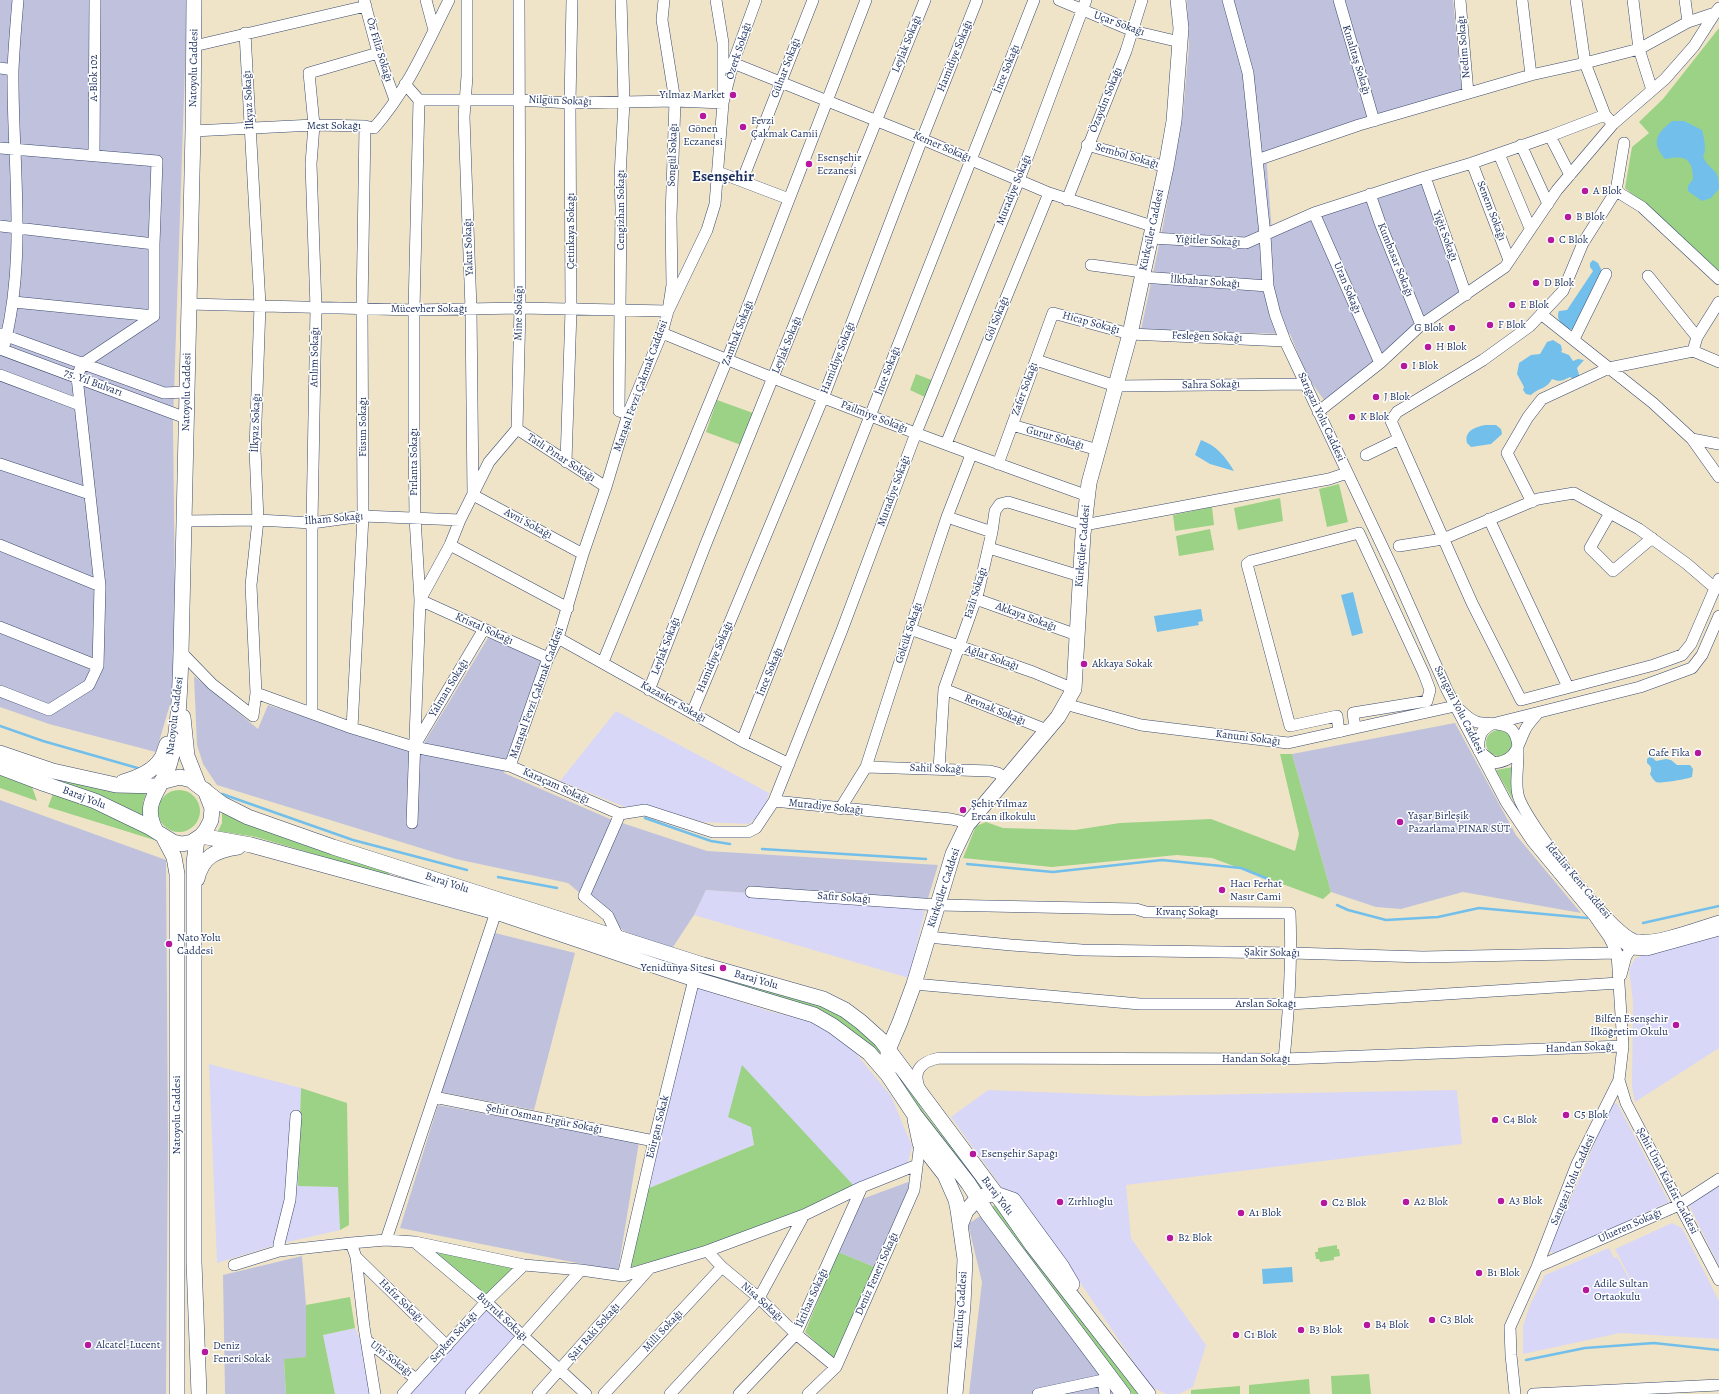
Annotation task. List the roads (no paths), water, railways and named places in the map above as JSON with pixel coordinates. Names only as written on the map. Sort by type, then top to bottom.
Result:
[{"type":"main road","name":"Natoyolu Caddesi","points":[[160,784],[167,771],[173,747],[180,688],[193,131],[194,0]]},
{"type":"main road","name":"Kürkçüler Caddesi","points":[[888,1050],[914,984],[953,854],[967,826],[1058,717],[1074,689],[1080,576],[1089,483],[1130,334],[1166,167],[1174,121],[1180,42],[1181,28],[1178,0]]},
{"type":"main road","points":[[116,785],[146,773],[162,759],[173,729],[180,688]]},
{"type":"main road","points":[[180,688],[187,756],[201,786],[210,798],[212,808],[211,820],[206,830],[199,838],[192,842],[182,844],[172,842],[160,834],[152,822],[150,809],[152,798],[160,784],[180,777],[192,780],[201,786]]},
{"type":"main road","name":"Baraj Yolu","points":[[0,753],[53,771],[116,785],[160,784]]},
{"type":"main road","name":"Baraj Yolu","points":[[0,767],[45,784],[95,800],[160,834]]},
{"type":"main road","name":"Baraj Yolu","points":[[201,786],[222,804],[248,818],[497,905],[694,979],[814,1015],[833,1026],[869,1053],[888,1075],[914,1114],[968,1182],[1106,1378],[1123,1394]]},
{"type":"main road","name":"Natoyolu Caddesi","points":[[160,834],[174,858],[177,874],[177,1394]]},
{"type":"main road","name":"Natoyolu Caddesi","points":[[199,838],[194,863],[193,898],[194,1262],[199,1394]]},
{"type":"main road","name":"Baraj Yolu","points":[[199,838],[251,845],[497,905],[823,999],[845,1010],[861,1022],[888,1050],[996,1194],[1032,1245],[1148,1394]]},
{"type":"main road","points":[[193,898],[197,876],[206,859],[221,849],[251,845]]},
{"type":"main road","points":[[694,979],[698,964]]},
{"type":"main road","points":[[900,1022],[900,1044],[903,1061],[910,1080]]},
{"type":"main road","points":[[888,1050],[888,1075]]},
{"type":"main road","points":[[914,1114],[920,1143],[951,1183],[959,1186],[968,1182],[975,1176],[976,1169]]},
{"type":"main road","name":"Kurtuluş Caddesi","points":[[945,1175],[956,1200],[965,1259],[963,1305],[955,1394]]},
{"type":"main road","points":[[960,1226],[966,1211],[978,1198],[996,1194]]},
{"type":"street","points":[[2,349],[3,335],[14,302],[18,228],[13,70],[18,0]]},
{"type":"street","name":"A-Blok 102","points":[[94,0],[94,155]]},
{"type":"street","points":[[426,0],[434,30]]},
{"type":"street","name":"Mest Sokağı","points":[[193,131],[314,125],[365,126],[374,128],[405,84],[434,30],[448,0]]},
{"type":"street","name":"Yakut Sokağı","points":[[467,0],[467,76],[464,117],[471,309],[473,495]]},
{"type":"street","name":"Mine Sokağı","points":[[517,429],[520,308],[519,0]]},
{"type":"street","name":"Çetinkaya Sokağı","points":[[566,462],[571,310],[570,103],[572,0]]},
{"type":"street","name":"Cengizhan Sokağı","points":[[621,0],[624,102],[620,176],[622,208],[619,410],[628,414]]},
{"type":"street","name":"Songül Sokağı","points":[[664,0],[662,20],[675,101],[671,217],[672,285],[668,311]]},
{"type":"street","name":"Maraşal Fevzi Çakmak Caddesi","points":[[510,766],[548,658],[558,638],[628,414],[662,333],[668,311],[707,230],[715,204],[723,103],[723,44],[716,0]]},
{"type":"street","name":"Özerk Sokağı","points":[[723,103],[733,62],[756,0]]},
{"type":"street","name":"Gülnar Sokağı","points":[[742,181],[813,0]]},
{"type":"street","name":"Zambak Sokağı","points":[[603,662],[727,360],[866,0]]},
{"type":"street","name":"Leylak Sokağı","points":[[649,690],[708,539],[774,379],[925,0]]},
{"type":"street","name":"Hamidiye Sokağı","points":[[692,713],[823,398],[977,0]]},
{"type":"street","name":"İnce Sokağı","points":[[742,741],[1034,0]]},
{"type":"street","name":"Uçar Sokağı","points":[[1059,0],[1084,5],[1133,31],[1180,42]]},
{"type":"street","name":"Özaydın Sokağı","points":[[1067,200],[1133,31],[1142,0]]},
{"type":"street","name":"Sarıgazi Yolu Caddesi","points":[[1228,0],[1248,73],[1265,235],[1268,286],[1275,314],[1285,340],[1394,571],[1455,706],[1506,802],[1532,841],[1610,937],[1617,953],[1623,1046],[1619,1080],[1577,1164],[1537,1267],[1510,1327],[1511,1355],[1516,1394]]},
{"type":"street","name":"Kınalıtaş Sokağı","points":[[1338,0],[1374,121]]},
{"type":"street","name":"Nedim Sokağı","points":[[1460,0],[1468,94]]},
{"type":"street","points":[[1522,0],[1531,75]]},
{"type":"street","points":[[1576,0],[1585,63],[1605,115],[1613,124]]},
{"type":"street","points":[[1633,0],[1639,49],[1652,90]]},
{"type":"street","points":[[1685,0],[1688,22]]},
{"type":"street","points":[[194,46],[365,3]]},
{"type":"street","name":"Öz Filiz Sokağı","points":[[365,3],[378,53],[395,100]]},
{"type":"street","name":"Muradiye Sokağı","points":[[967,826],[960,821],[951,819],[840,809],[774,801],[842,630],[916,433],[1019,180],[1084,5]]},
{"type":"street","points":[[1256,160],[1374,121],[1531,75],[1639,49],[1688,22],[1717,10]]},
{"type":"street","points":[[1318,412],[1380,363],[1421,325],[1505,267],[1530,228],[1570,175],[1613,124],[1665,79],[1694,46],[1717,10]]},
{"type":"street","name":"İlkyaz Sokağı","points":[[181,652],[212,684],[254,716],[256,693],[251,585],[258,520],[255,450],[260,305],[245,33]]},
{"type":"street","name":"Atılım Sokağı","points":[[312,712],[312,523],[316,308],[311,164],[314,125],[309,73],[378,53]]},
{"type":"street","name":"Kemer Sokağı","points":[[733,62],[877,120],[1049,193],[1151,232]]},
{"type":"street","points":[[0,68],[13,70]]},
{"type":"street","points":[[405,84],[419,100]]},
{"type":"street","name":"Nilgün Sokağı","points":[[419,100],[520,100],[570,103],[675,101],[723,103]]},
{"type":"street","name":"Pırlanta Sokağı","points":[[412,823],[420,600],[414,518],[414,310],[419,100]]},
{"type":"street","name":"Yiğitler Sokağı","points":[[1151,232],[1246,243],[1314,213],[1499,154],[1605,115]]},
{"type":"street","name":"Füsun Sokağı","points":[[352,728],[363,516],[362,308],[365,126]]},
{"type":"street","points":[[1550,136],[1570,175]]},
{"type":"street","points":[[1399,546],[1443,539],[1532,502],[1574,493],[1639,529],[1686,564],[1717,584],[1690,644],[1682,655],[1522,700],[1472,603],[1443,539],[1391,421],[1397,412],[1506,344],[1530,326],[1563,292],[1583,243],[1616,191],[1624,143]]},
{"type":"street","name":"Sembol Sokağı","points":[[1088,145],[1166,167]]},
{"type":"street","points":[[1521,146],[1548,204]]},
{"type":"street","points":[[0,148],[157,161],[154,244],[154,316]]},
{"type":"street","points":[[1499,154],[1530,228]]},
{"type":"street","name":"Senem Sokağı","points":[[1472,163],[1509,260]]},
{"type":"street","points":[[718,172],[789,199]]},
{"type":"street","name":"Yiğit Sokağı","points":[[1424,177],[1466,295]]},
{"type":"street","points":[[1616,191],[1642,207],[1719,279]]},
{"type":"street","name":"Göl Sokağı","points":[[946,444],[1049,193]]},
{"type":"street","name":"Kumbasar Sokağı","points":[[1370,194],[1377,217],[1421,325]]},
{"type":"street","name":"Uran Sokağı","points":[[1314,213],[1380,363]]},
{"type":"street","points":[[0,226],[154,244]]},
{"type":"street","name":"İlkbahar Sokağı","points":[[1091,265],[1142,275],[1268,286]]},
{"type":"street","points":[[1574,339],[1606,274]]},
{"type":"street","points":[[1648,276],[1697,337]]},
{"type":"street","points":[[14,302],[154,316]]},
{"type":"street","points":[[1693,351],[1697,337],[1719,302]]},
{"type":"street","name":"Mücevher Sokağı","points":[[189,304],[414,310],[520,308],[668,311]]},
{"type":"street","name":"Hicap Sokağı","points":[[1053,313],[1130,334]]},
{"type":"street","name":"Zafer Sokağı","points":[[998,464],[1053,313]]},
{"type":"street","points":[[1541,314],[1653,403],[1692,439],[1719,477]]},
{"type":"street","points":[[0,691],[49,710],[90,685],[98,666],[100,586],[78,377],[82,364],[154,316]]},
{"type":"street","name":"Pailmiye Sokağı","points":[[662,333],[774,379],[946,444],[971,455],[1088,496]]},
{"type":"street","name":"Fesleğen Sokağı","points":[[1130,334],[1285,340]]},
{"type":"street","name":"75. Yıl Bulvarı","points":[[3,335],[164,393],[186,392]]},
{"type":"street","name":"75. Yıl Bulvarı","points":[[2,349],[186,418]]},
{"type":"street","points":[[1532,502],[1507,453],[1528,417],[1542,399],[1609,368],[1693,351],[1719,362]]},
{"type":"street","name":"Sahra Sokağı","points":[[1036,360],[1116,386],[1306,384]]},
{"type":"street","points":[[0,375],[80,405]]},
{"type":"street","name":"Gurur Sokağı","points":[[1012,425],[1098,450]]},
{"type":"street","points":[[420,600],[450,545],[460,520],[489,462],[517,429]]},
{"type":"street","name":"Tatlı Pınar Sokağı","points":[[517,429],[606,487]]},
{"type":"street","points":[[1366,455],[1399,439]]},
{"type":"street","points":[[1692,439],[1719,444]]},
{"type":"street","name":"Gölcük Sokağı","points":[[840,809],[866,767],[947,517],[971,455]]},
{"type":"street","points":[[0,464],[90,494]]},
{"type":"street","points":[[1084,525],[1329,479],[1347,473]]},
{"type":"street","name":"Avni Sokağı","points":[[473,495],[583,554]]},
{"type":"street","name":"Fazlı Sokağı","points":[[939,769],[944,690],[958,646],[976,599],[989,548],[997,507],[1004,502],[1008,502],[1084,525]]},
{"type":"street","points":[[1610,513],[1590,548],[1613,571],[1652,538]]},
{"type":"street","name":"İlham Sokağı","points":[[184,521],[258,520],[312,523],[363,516],[460,520]]},
{"type":"street","points":[[947,517],[992,532]]},
{"type":"street","points":[[1489,519],[1568,687]]},
{"type":"street","points":[[1359,533],[1424,674],[1430,692],[1427,701],[1353,713],[1290,726],[1248,564],[1250,561],[1359,533]]},
{"type":"street","points":[[0,545],[100,586]]},
{"type":"street","points":[[450,545],[568,608]]},
{"type":"street","points":[[989,548],[1080,576]]},
{"type":"street","name":"Akkaya Sokağı","points":[[976,599],[1077,635]]},
{"type":"street","name":"Kristal Sokağı","points":[[420,600],[548,658]]},
{"type":"street","points":[[1537,714],[1525,729],[1517,750],[1510,758],[1494,763],[1479,751],[1478,741],[1482,732],[1486,727],[1492,724],[1537,714],[1640,687],[1692,668],[1702,655],[1719,616]]},
{"type":"street","points":[[0,627],[98,666]]},
{"type":"street","name":"Yalman Sokağı","points":[[414,747],[484,629]]},
{"type":"street","name":"Ağlar Sokağı","points":[[910,629],[1033,672],[1074,689]]},
{"type":"street","name":"Kazasker Sokağı","points":[[558,638],[742,741],[789,764]]},
{"type":"street","name":"Revnak Sokağı","points":[[944,690],[1047,730]]},
{"type":"street","name":"Karaçam Sokağı","points":[[256,693],[312,712],[352,728],[414,747],[510,766],[620,814]]},
{"type":"street","name":"Kanuni Sokağı","points":[[1065,704],[1141,725],[1286,743],[1455,706]]},
{"type":"street","points":[[1455,706],[1468,718],[1476,722],[1492,724]]},
{"type":"street","points":[[1353,713],[1355,728]]},
{"type":"street","points":[[1337,716],[1339,732]]},
{"type":"street","name":"İdealist Kent Caddesi","points":[[1492,724],[1507,726],[1512,729],[1517,738],[1518,797],[1528,816],[1557,859],[1598,908],[1619,929],[1635,940],[1648,940],[1719,921]]},
{"type":"street","name":"Sahil Sokağı","points":[[866,767],[990,770],[998,773],[1005,779]]},
{"type":"street","points":[[619,939],[608,916],[584,896],[620,814],[645,810],[713,832],[748,832],[756,828],[774,801]]},
{"type":"street","name":"Safir Sokağı","points":[[750,892],[938,905]]},
{"type":"street","points":[[386,1240],[497,905]]},
{"type":"street","name":"Kıvanç Sokağı","points":[[938,905],[1136,909],[1146,912],[1290,912],[1292,953],[1290,1004],[1284,1059]]},
{"type":"street","name":"İdealist Kent Caddesi","points":[[1595,917],[1614,937],[1631,949]]},
{"type":"street","points":[[1619,929],[1628,938],[1631,949]]},
{"type":"street","points":[[1631,949],[1647,950],[1719,930]]},
{"type":"street","name":"Şakir Sokağı","points":[[928,937],[1082,950],[1292,953],[1423,957],[1617,953]]},
{"type":"street","points":[[1619,983],[1626,956],[1631,949]]},
{"type":"street","name":"Eöirgan Sokak","points":[[623,1276],[654,1140],[694,979]]},
{"type":"street","name":"Arslan Sokağı","points":[[914,984],[1140,1004],[1290,1004],[1619,983]]},
{"type":"street","name":"Handan Sokağı","points":[[921,1094],[917,1083],[917,1074],[920,1066],[927,1061],[939,1058],[1284,1059],[1623,1046]]},
{"type":"street","name":"Şehit Ünal Kalafat Caddesi","points":[[1619,1080],[1626,1103],[1719,1280]]},
{"type":"street","name":"Şehit Osman Ergür Sokağı","points":[[434,1097],[654,1140]]},
{"type":"street","points":[[280,1251],[279,1244],[290,1200],[296,1116]]},
{"type":"street","name":"Deniz Feneri Sokağı","points":[[808,1394],[836,1367],[914,1190],[920,1143]]},
{"type":"street","points":[[234,1265],[280,1251],[386,1240],[416,1242],[524,1265],[581,1270],[623,1276],[707,1251],[804,1216],[862,1187],[917,1165]]},
{"type":"street","name":"Ulueren Sokağı","points":[[1537,1267],[1679,1204],[1719,1179]]},
{"type":"street","name":"İktibas Sokağı","points":[[739,1394],[796,1334],[862,1187]]},
{"type":"street","points":[[670,1394],[758,1298],[804,1216]]},
{"type":"street","name":"Buyruk Sokağı","points":[[416,1242],[486,1302],[586,1394]]},
{"type":"street","points":[[350,1243],[356,1257],[366,1340],[375,1394]]},
{"type":"street","name":"Nisa Sokağı","points":[[707,1251],[722,1267],[796,1334],[836,1367]]},
{"type":"street","name":"Hafız Sokağı","points":[[356,1257],[446,1346]]},
{"type":"street","name":"Sepken Sokağı","points":[[403,1394],[486,1302],[524,1265]]},
{"type":"street","name":"Milli Sokağı","points":[[604,1394],[722,1267]]},
{"type":"street","name":"Şair Baki Sokağı","points":[[538,1394],[649,1269]]},
{"type":"street","points":[[471,1394],[521,1335],[581,1270]]},
{"type":"street","name":"Ulvi Sokağı","points":[[366,1340],[416,1379]]},
{"type":"street","points":[[1038,1394],[1106,1378],[1105,1394]]},
{"type":"street","points":[[1533,1394],[1719,1385]]},
{"type":"water","points":[[1672,121],[1684,121],[1702,130],[1705,147],[1703,157],[1716,173],[1719,182],[1719,189],[1711,198],[1702,201],[1688,191],[1688,186],[1693,179],[1693,172],[1689,162],[1677,157],[1665,159],[1658,148],[1657,138],[1659,134]]},
{"type":"water","points":[[1593,260],[1598,263],[1603,273],[1573,330],[1561,323],[1558,314],[1559,311],[1567,310],[1593,271],[1590,267],[1590,263]]},
{"type":"water","points":[[1553,340],[1561,345],[1561,352],[1569,355],[1573,361],[1578,359],[1584,360],[1577,368],[1580,378],[1575,380],[1570,377],[1559,381],[1552,379],[1545,387],[1531,395],[1526,394],[1517,374],[1519,363],[1531,355],[1540,354],[1547,342]]},
{"type":"water","points":[[1485,425],[1496,425],[1501,429],[1502,434],[1491,444],[1471,447],[1467,443],[1467,435],[1474,428]]},
{"type":"water","points":[[1201,440],[1212,445],[1220,452],[1234,471],[1210,464],[1195,455]]},
{"type":"water","points":[[1353,592],[1363,633],[1352,636],[1341,595]]},
{"type":"water","points":[[1201,609],[1203,621],[1198,622],[1199,625],[1157,632],[1154,616]]},
{"type":"water","points":[[1651,756],[1656,761],[1666,759],[1671,760],[1677,765],[1690,765],[1693,769],[1692,777],[1668,782],[1656,782],[1650,774],[1651,768],[1647,763],[1647,759]]},
{"type":"water","points":[[1292,1267],[1293,1282],[1263,1284],[1262,1269]]},
{"type":"waterway","points":[[0,726],[43,741],[141,769]]},
{"type":"waterway","points":[[222,794],[353,840],[467,870]]},
{"type":"waterway","points":[[645,818],[711,841],[730,844]]},
{"type":"waterway","points":[[762,849],[926,859]]},
{"type":"waterway","points":[[967,864],[1053,872],[1162,860],[1241,868],[1268,879]]},
{"type":"waterway","points":[[498,877],[557,888]]},
{"type":"waterway","points":[[1337,905],[1348,910],[1386,920],[1438,917],[1479,908],[1587,918]]},
{"type":"waterway","points":[[1643,923],[1719,906]]},
{"type":"waterway","points":[[1526,1360],[1585,1348],[1654,1343],[1719,1350]]},
{"type":"place","name":"Yılmaz Market","points":[[733,95]]},
{"type":"place","name":"Gönen Eczanesi","points":[[703,116]]},
{"type":"place","name":"Fevzi Çakmak Camii","points":[[743,127]]},
{"type":"place","name":"Esenşehir Eczanesi","points":[[809,164]]},
{"type":"place","name":"A Blok","points":[[1585,191]]},
{"type":"place","name":"B Blok","points":[[1568,217]]},
{"type":"place","name":"C Blok","points":[[1551,240]]},
{"type":"place","name":"D Blok","points":[[1536,283]]},
{"type":"place","name":"E Blok","points":[[1512,305]]},
{"type":"place","name":"F Blok","points":[[1490,325]]},
{"type":"place","name":"G Blok","points":[[1452,328]]},
{"type":"place","name":"H Blok","points":[[1428,347]]},
{"type":"place","name":"I Blok","points":[[1404,366]]},
{"type":"place","name":"J Blok","points":[[1376,397]]},
{"type":"place","name":"K Blok","points":[[1352,417]]},
{"type":"place","name":"Akkaya Sokak","points":[[1084,664]]},
{"type":"place","name":"Cafe Fika","points":[[1698,753]]},
{"type":"place","name":"Şehit Yılmaz Ercan ilkokulu","points":[[963,810]]},
{"type":"place","name":"Yaşar Birleşik Pazarlama PINAR SÜT","points":[[1400,822]]},
{"type":"place","name":"Hacı Ferhat Nasır Cami","points":[[1222,890]]},
{"type":"place","name":"Nato Yolu Caddesi","points":[[169,944]]},
{"type":"place","name":"Yenidünya Sitesi","points":[[723,968]]},
{"type":"place","name":"Bilfen Esenşehir İlköğretim Okulu","points":[[1676,1025]]},
{"type":"place","name":"C5 Blok","points":[[1566,1115]]},
{"type":"place","name":"C4 Blok","points":[[1495,1120]]},
{"type":"place","name":"Esenşehir Sapağı","points":[[973,1154]]},
{"type":"place","name":"A3 Blok","points":[[1501,1201]]},
{"type":"place","name":"Zırhlıoğlu","points":[[1060,1202]]},
{"type":"place","name":"A2 Blok","points":[[1406,1202]]},
{"type":"place","name":"C2 Blok","points":[[1324,1203]]},
{"type":"place","name":"A1 Blok","points":[[1241,1213]]},
{"type":"place","name":"B2 Blok","points":[[1170,1238]]},
{"type":"place","name":"B1 Blok","points":[[1479,1273]]},
{"type":"place","name":"Adile Sultan Ortaokulu","points":[[1586,1290]]},
{"type":"place","name":"C3 Blok","points":[[1432,1320]]},
{"type":"place","name":"B4 Blok","points":[[1367,1325]]},
{"type":"place","name":"B3 Blok","points":[[1301,1330]]},
{"type":"place","name":"C1 Blok","points":[[1236,1335]]},
{"type":"place","name":"Alcatel-Lucent","points":[[88,1345]]},
{"type":"place","name":"Deniz Feneri Sokak","points":[[205,1352]]},
{"type":"district","name":"Esenşehir","points":[[723,177]]}]
